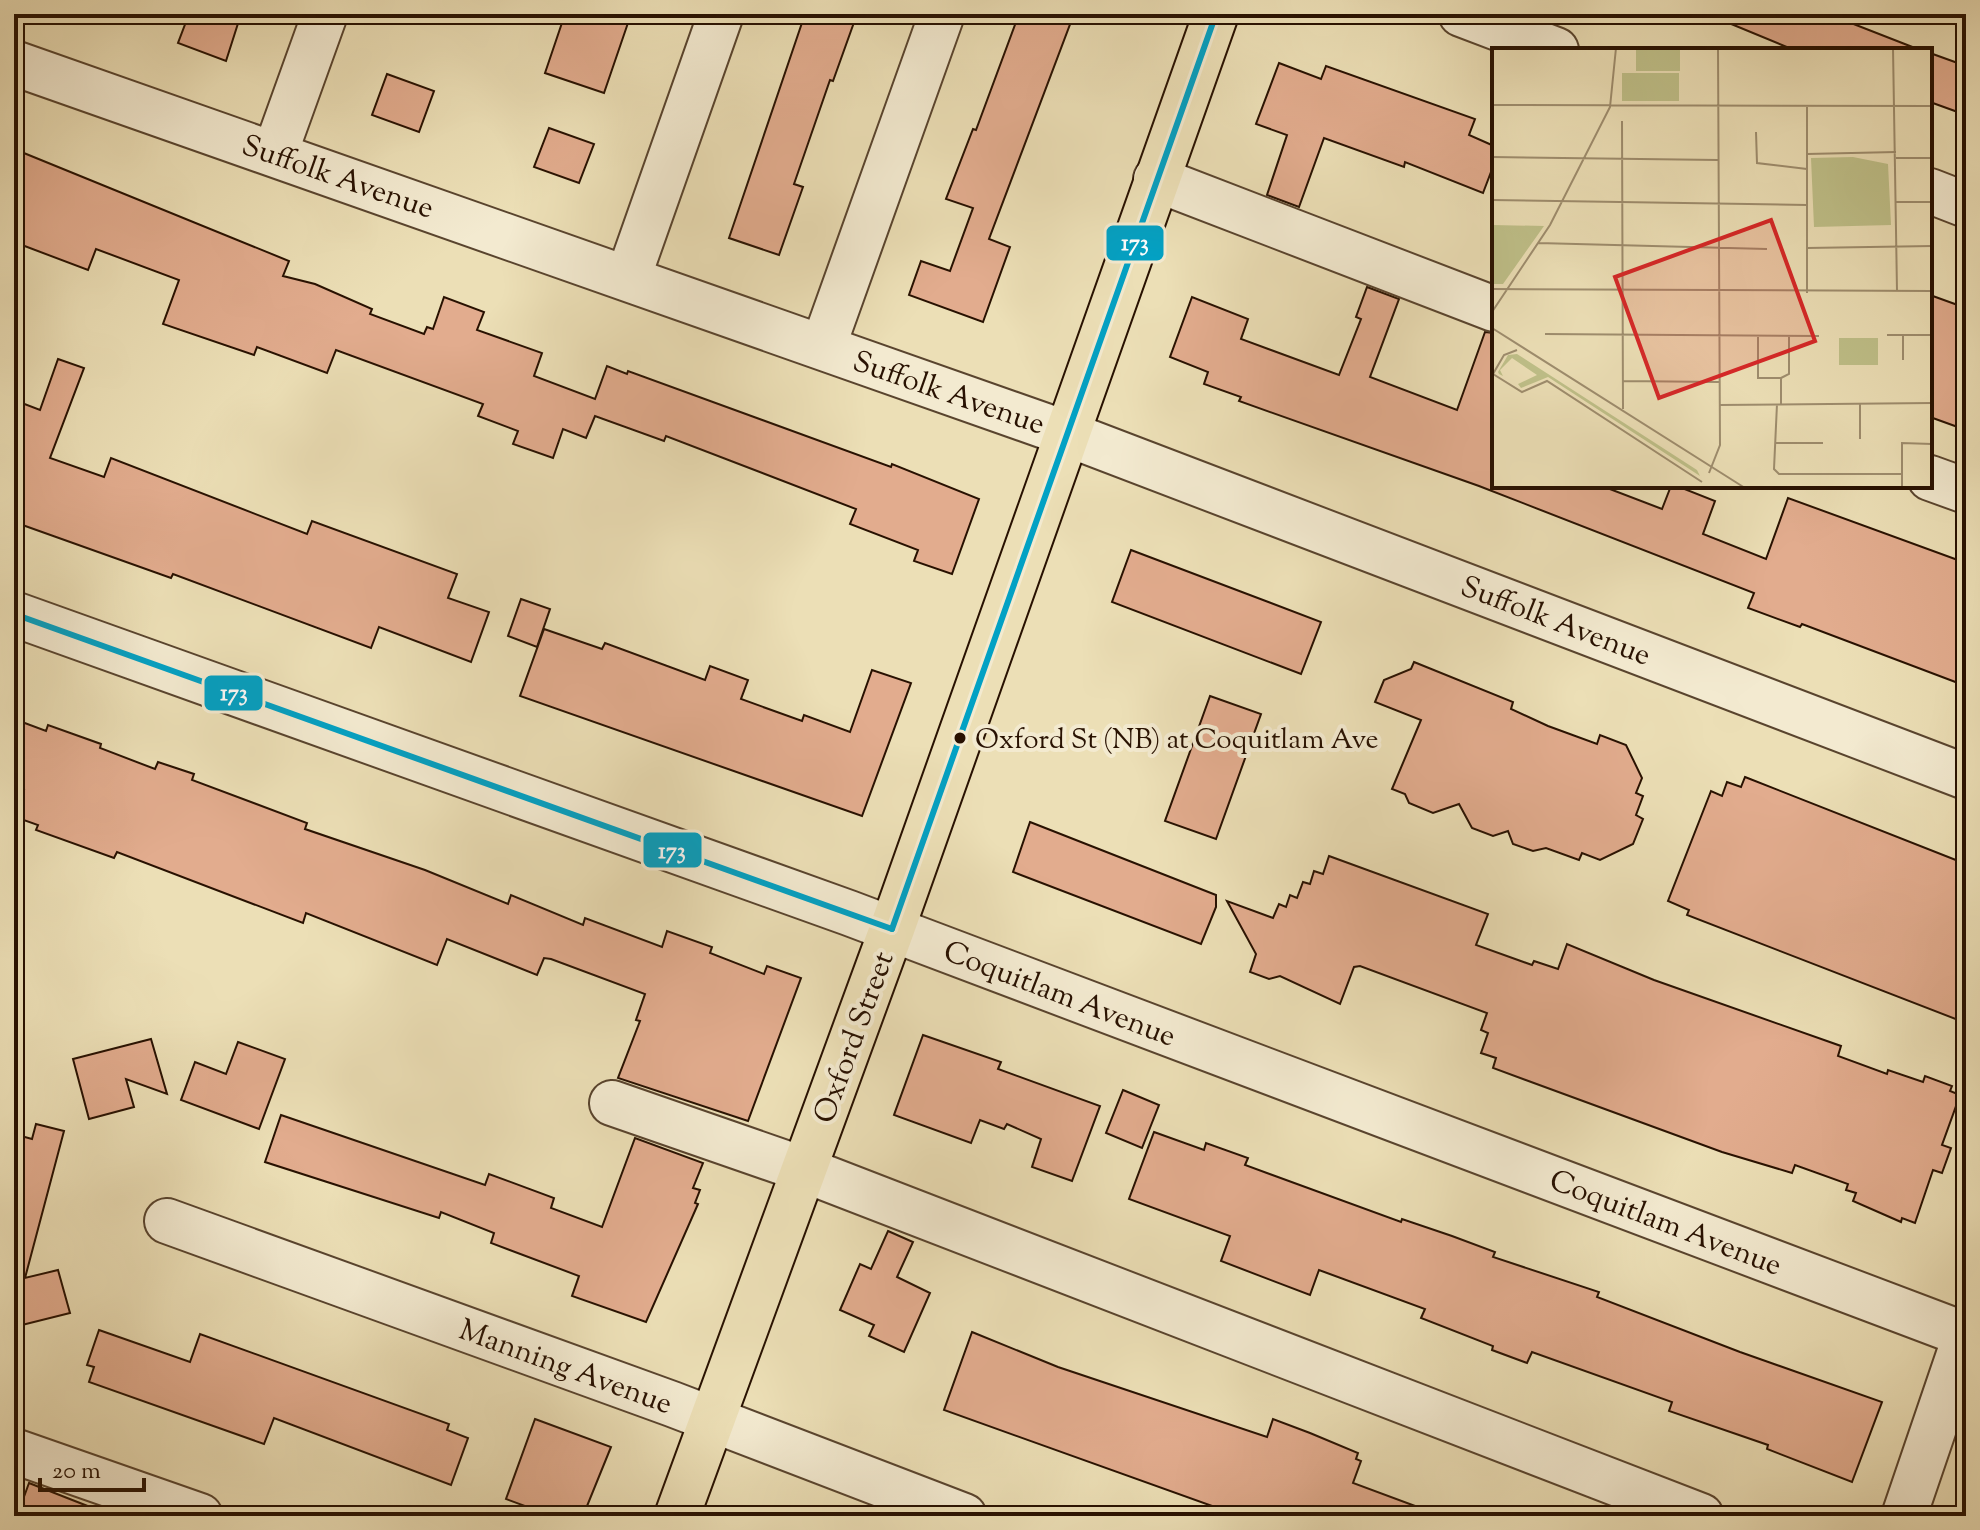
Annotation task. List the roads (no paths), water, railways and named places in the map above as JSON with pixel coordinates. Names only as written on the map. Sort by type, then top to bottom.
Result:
[{"type":"main road","name":"Oxford Street","points":[[677,1516],[892,929],[1065,433],[1216,14]]},
{"type":"street","points":[[275,153],[325,14]]},
{"type":"street","points":[[628,278],[721,14]]},
{"type":"street","points":[[823,347],[942,14]]},
{"type":"street","points":[[1461,14],[1551,48]]},
{"type":"street","name":"Suffolk Avenue","points":[[14,63],[1065,433],[1966,777]]},
{"type":"street","points":[[1156,179],[1492,308]]},
{"type":"street","points":[[1932,192],[1966,205]]},
{"type":"street","points":[[1932,479],[1966,491]]},
{"type":"street","name":"Coquitlam Avenue","points":[[14,614],[892,929],[1966,1335]]},
{"type":"street","points":[[612,1103],[805,1170],[1701,1516]]},
{"type":"street","name":"Manning Avenue","points":[[167,1221],[713,1420],[964,1516]]},
{"type":"street","points":[[1904,1516],[1966,1335]]},
{"type":"street","points":[[14,1451],[200,1516]]},
{"type":"place","name":"Oxford St (NB) at Coquitlam Ave","points":[[960,738]]}]
